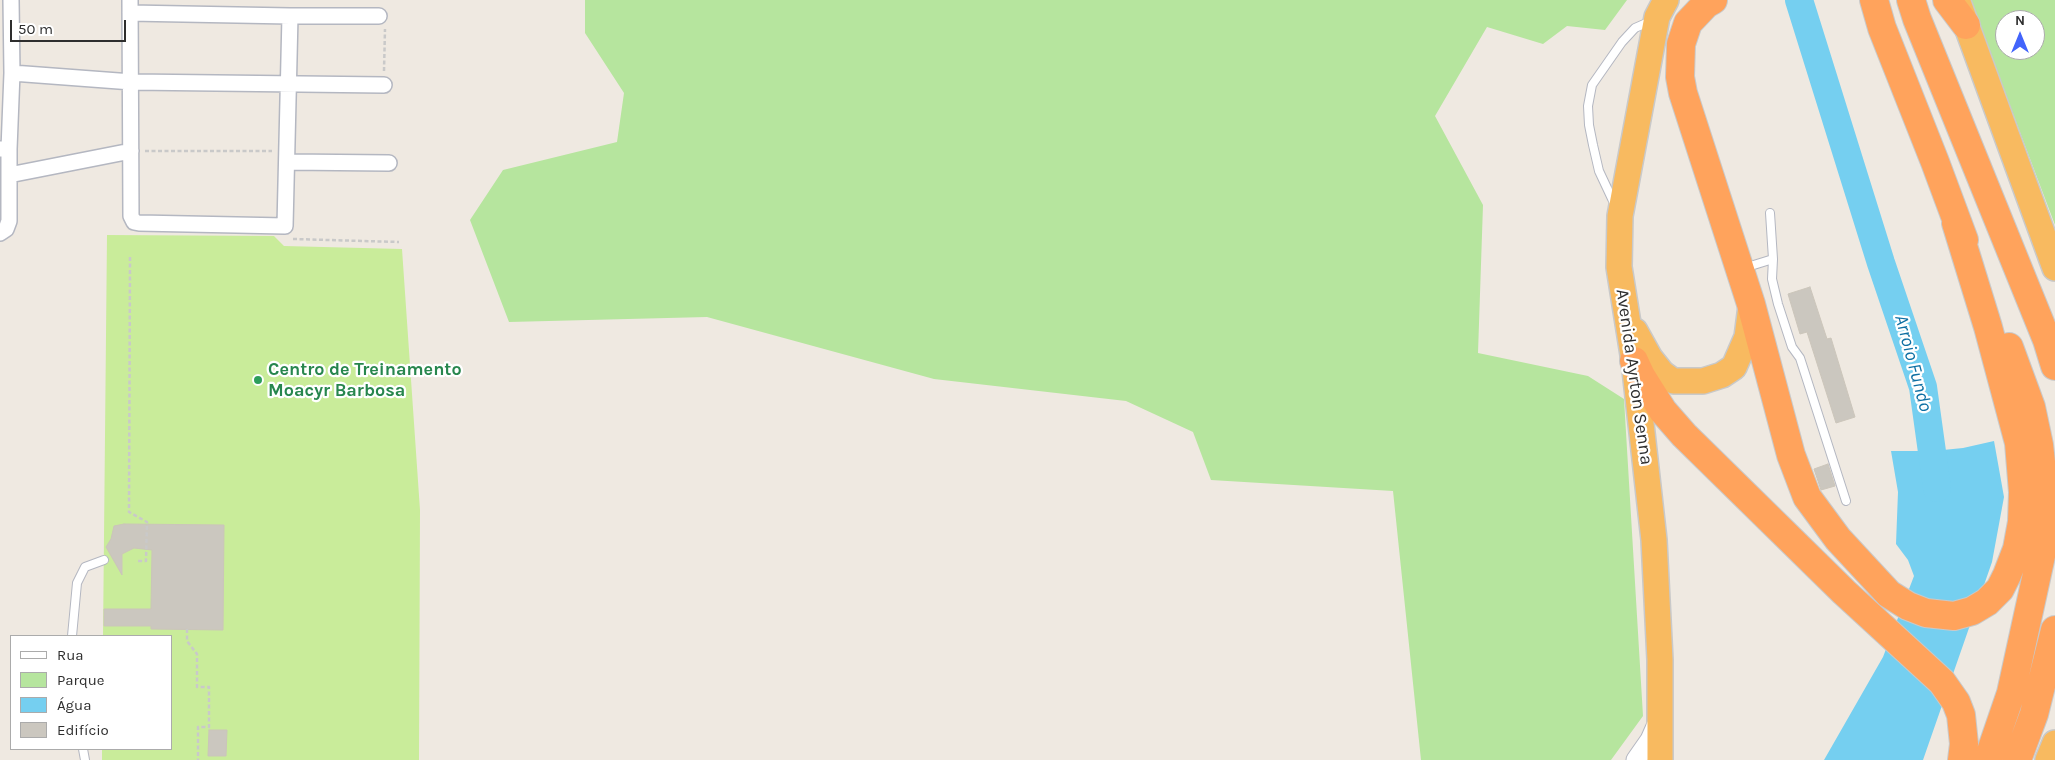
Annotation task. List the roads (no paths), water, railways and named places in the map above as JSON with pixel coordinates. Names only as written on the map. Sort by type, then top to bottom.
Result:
[{"type":"highway","points":[[1713,0],[1706,4],[1688,23],[1681,44],[1680,61],[1683,93],[1751,304],[1791,455],[1807,497],[1838,539],[1889,594],[1908,606],[1926,613],[1954,616],[1972,611],[1987,602],[2000,589],[2008,575],[2017,549],[2022,522],[2019,443],[1988,327],[1956,223],[1935,162],[1882,28],[1874,0]]},
{"type":"highway","points":[[1911,0],[2047,340],[2055,366]]},
{"type":"highway","points":[[1946,0],[1966,25]]},
{"type":"highway","points":[[1957,0],[2055,268]]},
{"type":"highway","name":"Avenida Ayrton Senna","points":[[1660,760],[1660,660],[1654,540],[1634,361],[1619,267],[1620,216],[1662,9]]},
{"type":"highway","points":[[1956,223],[2014,359],[2031,407],[2039,445],[2046,496],[2044,542],[2018,664],[2011,693],[1988,760]]},
{"type":"highway","points":[[1627,315],[1650,358],[1662,373],[1673,381],[1703,381],[1722,375],[1734,367],[1747,337],[1751,304]]},
{"type":"highway","points":[[1634,361],[1664,411],[1684,435],[1844,592],[1942,682],[1956,702],[1961,715],[1964,744],[1962,760]]},
{"type":"highway","points":[[2017,760],[2034,714],[2055,630]]},
{"type":"highway","points":[[2048,760],[2055,744]]},
{"type":"street","points":[[0,233],[6,229],[8,221],[9,175],[5,149],[12,73],[12,0]]},
{"type":"street","points":[[290,16],[285,226],[134,222],[131,216],[132,82],[130,6],[290,16],[379,16]]},
{"type":"street","points":[[12,73],[132,82],[384,85]]},
{"type":"street","points":[[9,175],[131,151]]},
{"type":"street","points":[[287,157],[389,164]]},
{"type":"street","points":[[1636,760],[1650,740],[1661,717]]},
{"type":"lane","points":[[1620,216],[1599,171],[1593,145],[1588,106],[1592,85],[1622,42],[1635,28],[1662,9]]},
{"type":"lane","points":[[1770,213],[1773,259],[1772,279],[1778,304],[1792,347],[1800,358],[1846,501]]},
{"type":"lane","points":[[1740,270],[1773,259]]},
{"type":"lane","points":[[72,635],[77,583],[84,567],[104,560]]},
{"type":"water","points":[[1994,441],[2004,497],[1992,562],[1923,760],[1824,760],[1883,657],[1914,576],[1908,560],[1896,544],[1898,492],[1891,451],[1933,451],[1963,448]]},
{"type":"waterway","name":"Arroio Fundo","points":[[1799,0],[1881,263],[1923,387],[1937,488]]},
{"type":"place","name":"Centro de Treinamento Moacyr Barbosa","points":[[258,380]]}]
